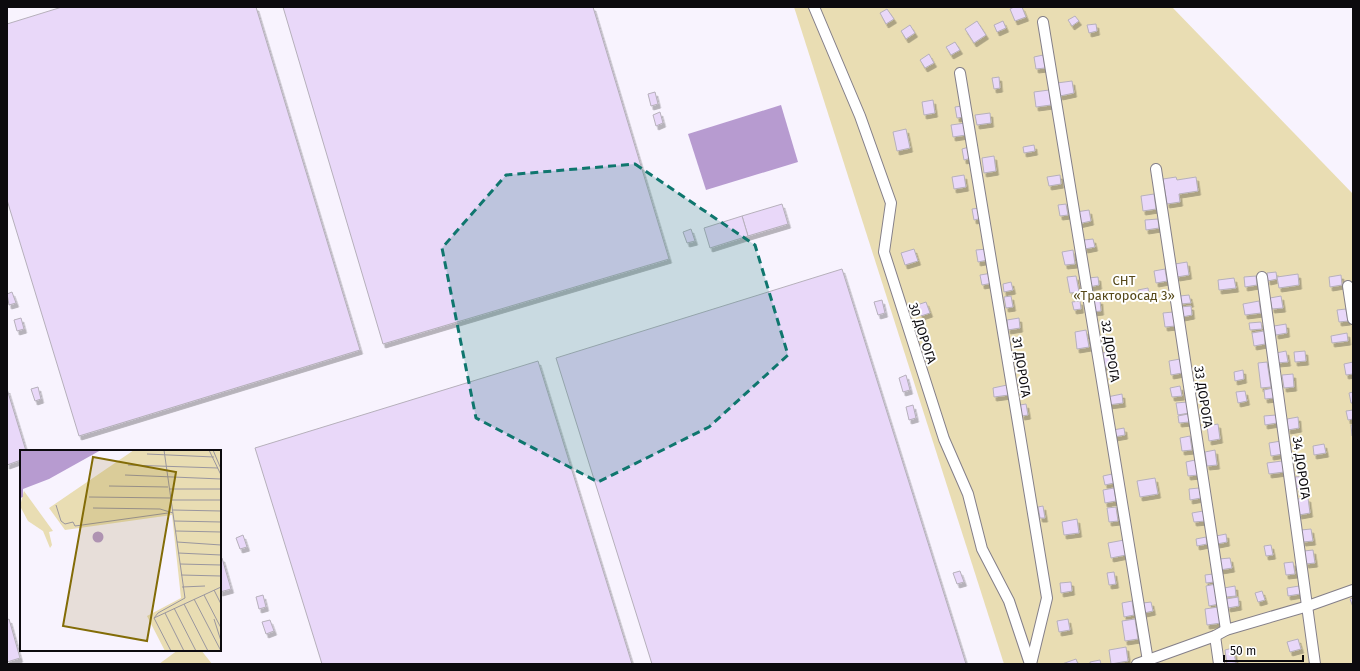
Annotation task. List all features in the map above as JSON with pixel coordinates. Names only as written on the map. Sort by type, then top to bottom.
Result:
[{"type":"street","name":"30 ДОРОГА","points":[[814,7],[860,116],[891,203],[884,252],[944,439],[968,494],[982,549],[1009,600],[1031,664]]},
{"type":"street","name":"32 ДОРОГА","points":[[1043,22],[1148,661]]},
{"type":"street","name":"31 ДОРОГА","points":[[960,73],[1047,598],[1031,664]]},
{"type":"street","name":"33 ДОРОГА","points":[[1156,169],[1226,630]]},
{"type":"street","name":"34 ДОРОГА","points":[[1262,277],[1315,664]]},
{"type":"street","points":[[1348,286],[1353,319]]},
{"type":"street","points":[[1137,664],[1215,636],[1226,630],[1308,606],[1353,590]]},
{"type":"street","points":[[1215,636],[1219,664]]},
{"type":"highlighted area","points":[[635,164],[755,245],[788,355],[709,427],[598,482],[476,418],[442,248],[506,175]]},
{"type":"green space","name":"СНТ «Тракторосад 3»","points":[[794,7],[1172,7],[1353,194],[1353,664],[1004,664]]},
{"type":"green space","points":[[177,651],[202,651],[212,664],[159,664]]},
{"type":"shaded area","points":[[781,105],[798,162],[706,190],[688,134]]},
{"type":"building","points":[[62,7],[256,7],[360,350],[79,436],[7,200],[7,24]]},
{"type":"building","points":[[283,7],[593,7],[669,259],[383,344]]},
{"type":"building","points":[[1014,7],[1022,7],[1026,17],[1015,21],[1010,9]]},
{"type":"building","points":[[887,9],[894,19],[886,24],[880,13]]},
{"type":"building","points":[[1075,16],[1079,21],[1072,26],[1068,20]]},
{"type":"building","points":[[977,21],[986,35],[974,43],[965,29]]},
{"type":"building","points":[[1003,21],[1006,28],[997,32],[994,25]]},
{"type":"building","points":[[1096,24],[1097,31],[1089,33],[1087,25]]},
{"type":"building","points":[[910,25],[915,33],[906,39],[901,31]]},
{"type":"building","points":[[955,42],[960,50],[951,55],[946,47]]},
{"type":"building","points":[[929,54],[934,63],[925,68],[920,60]]},
{"type":"building","points":[[1043,55],[1045,68],[1036,69],[1034,57]]},
{"type":"building","points":[[999,77],[1000,88],[994,89],[992,78]]},
{"type":"building","points":[[1072,81],[1074,93],[1060,96],[1057,83]]},
{"type":"building","points":[[1049,90],[1051,105],[1036,107],[1034,92]]},
{"type":"building","points":[[655,92],[658,104],[651,106],[648,94]]},
{"type":"building","points":[[933,100],[935,113],[924,115],[922,102]]},
{"type":"building","points":[[962,106],[964,117],[957,118],[955,107]]},
{"type":"building","points":[[660,112],[663,123],[656,126],[653,115]]},
{"type":"building","points":[[990,113],[991,123],[977,125],[975,115]]},
{"type":"building","points":[[965,123],[966,135],[953,137],[951,125]]},
{"type":"building","points":[[906,129],[910,148],[897,151],[893,132]]},
{"type":"building","points":[[1034,145],[1035,151],[1024,153],[1023,147]]},
{"type":"building","points":[[969,147],[971,158],[964,160],[962,149]]},
{"type":"building","points":[[994,156],[996,171],[984,173],[982,158]]},
{"type":"building","points":[[964,175],[966,187],[954,189],[952,177]]},
{"type":"building","points":[[1060,175],[1061,184],[1049,186],[1047,177]]},
{"type":"building","points":[[1176,177],[1177,180],[1196,177],[1198,191],[1179,194],[1180,202],[1167,204],[1163,179]]},
{"type":"building","points":[[1154,194],[1156,209],[1143,211],[1141,196]]},
{"type":"building","points":[[782,204],[788,224],[748,236],[742,216]]},
{"type":"building","points":[[1066,204],[1068,215],[1060,216],[1058,205]]},
{"type":"building","points":[[980,208],[982,218],[974,220],[972,209]]},
{"type":"building","points":[[1089,210],[1091,221],[1078,224],[1076,212]]},
{"type":"building","points":[[742,216],[748,236],[710,248],[704,228]]},
{"type":"building","points":[[1158,219],[1159,228],[1146,230],[1145,220]]},
{"type":"building","points":[[691,229],[695,241],[687,243],[683,232]]},
{"type":"building","points":[[1093,239],[1095,247],[1085,249],[1084,240]]},
{"type":"building","points":[[914,249],[918,261],[905,265],[901,253]]},
{"type":"building","points":[[987,249],[988,260],[978,262],[976,250]]},
{"type":"building","points":[[1073,250],[1075,264],[1065,265],[1062,252]]},
{"type":"building","points":[[1187,262],[1189,275],[1177,277],[1175,264]]},
{"type":"building","points":[[842,269],[966,664],[652,664],[556,358]]},
{"type":"building","points":[[1165,269],[1167,281],[1156,283],[1154,271]]},
{"type":"building","points":[[1276,272],[1277,279],[1268,281],[1267,273]]},
{"type":"building","points":[[992,273],[993,283],[982,285],[980,275]]},
{"type":"building","points":[[1298,274],[1299,285],[1279,288],[1277,277]]},
{"type":"building","points":[[1341,275],[1342,285],[1330,287],[1329,277]]},
{"type":"building","points":[[1076,276],[1079,292],[1070,293],[1067,277]]},
{"type":"building","points":[[1256,276],[1257,285],[1245,287],[1244,277]]},
{"type":"building","points":[[1098,277],[1099,285],[1089,287],[1088,278]]},
{"type":"building","points":[[1234,278],[1236,288],[1219,290],[1218,280]]},
{"type":"building","points":[[1011,282],[1013,290],[1004,292],[1003,284]]},
{"type":"building","points":[[1148,288],[1149,295],[1139,296],[1138,290]]},
{"type":"building","points":[[12,292],[16,303],[9,305],[7,294]]},
{"type":"building","points":[[1189,295],[1191,303],[1181,304],[1180,296]]},
{"type":"building","points":[[1011,296],[1013,307],[1006,308],[1004,297]]},
{"type":"building","points":[[1281,296],[1283,308],[1272,309],[1270,298]]},
{"type":"building","points":[[882,300],[885,313],[878,315],[874,302]]},
{"type":"building","points":[[1100,300],[1101,311],[1092,312],[1090,302]]},
{"type":"building","points":[[1080,301],[1081,309],[1074,310],[1072,302]]},
{"type":"building","points":[[1259,301],[1261,313],[1245,315],[1243,304]]},
{"type":"building","points":[[926,302],[930,313],[921,316],[917,305]]},
{"type":"building","points":[[1191,306],[1192,315],[1182,317],[1180,307]]},
{"type":"building","points":[[1346,309],[1348,321],[1339,322],[1337,310]]},
{"type":"building","points":[[1173,312],[1175,326],[1165,327],[1163,313]]},
{"type":"building","points":[[21,318],[24,329],[17,331],[14,320]]},
{"type":"building","points":[[1019,318],[1020,328],[1008,330],[1007,320]]},
{"type":"building","points":[[1261,322],[1262,329],[1250,330],[1249,323]]},
{"type":"building","points":[[1286,324],[1287,333],[1276,335],[1274,326]]},
{"type":"building","points":[[1086,330],[1089,347],[1077,349],[1075,332]]},
{"type":"building","points":[[1264,331],[1265,344],[1254,346],[1252,333]]},
{"type":"building","points":[[1347,333],[1348,341],[1332,343],[1331,336]]},
{"type":"building","points":[[1286,351],[1288,362],[1277,363],[1276,353]]},
{"type":"building","points":[[1305,351],[1306,361],[1295,362],[1294,352]]},
{"type":"building","points":[[1110,352],[1112,365],[1103,367],[1101,353]]},
{"type":"building","points":[[1180,359],[1182,373],[1171,375],[1169,361]]},
{"type":"building","points":[[538,361],[632,664],[322,664],[255,448]]},
{"type":"building","points":[[1267,362],[1271,387],[1261,388],[1258,363]]},
{"type":"building","points":[[1353,362],[1353,374],[1346,375],[1344,364]]},
{"type":"building","points":[[1243,370],[1244,379],[1235,381],[1234,372]]},
{"type":"building","points":[[1293,374],[1294,387],[1284,388],[1282,375]]},
{"type":"building","points":[[906,375],[910,390],[903,392],[899,378]]},
{"type":"building","points":[[1007,385],[1009,395],[994,397],[993,388]]},
{"type":"building","points":[[1180,386],[1182,396],[1172,397],[1170,388]]},
{"type":"building","points":[[38,387],[41,399],[35,401],[31,389]]},
{"type":"building","points":[[1273,388],[1274,398],[1265,399],[1264,390]]},
{"type":"building","points":[[7,389],[26,450],[20,450],[20,460],[7,465]]},
{"type":"building","points":[[1245,391],[1247,401],[1238,403],[1236,392]]},
{"type":"building","points":[[1353,392],[1353,403],[1351,403],[1349,393]]},
{"type":"building","points":[[1122,394],[1123,403],[1108,405],[1107,397]]},
{"type":"building","points":[[1187,402],[1189,413],[1178,415],[1176,403]]},
{"type":"building","points":[[1026,404],[1028,415],[1022,416],[1020,405]]},
{"type":"building","points":[[913,405],[916,418],[909,420],[906,407]]},
{"type":"building","points":[[1353,410],[1353,419],[1348,420],[1346,411]]},
{"type":"building","points":[[1188,414],[1189,422],[1179,423],[1178,416]]},
{"type":"building","points":[[1276,415],[1277,423],[1265,425],[1264,416]]},
{"type":"building","points":[[1298,417],[1299,428],[1288,430],[1287,419]]},
{"type":"building","points":[[1218,424],[1220,439],[1209,441],[1207,426]]},
{"type":"building","points":[[1351,425],[1353,425],[1353,436],[1352,436]]},
{"type":"building","points":[[1124,428],[1125,435],[1114,437],[1113,430]]},
{"type":"building","points":[[1190,436],[1192,450],[1182,451],[1180,438]]},
{"type":"building","points":[[1281,441],[1283,454],[1271,456],[1269,443]]},
{"type":"building","points":[[1324,444],[1326,453],[1314,455],[1313,446]]},
{"type":"building","points":[[1215,450],[1217,465],[1207,466],[1205,452]]},
{"type":"building","points":[[1195,460],[1198,475],[1188,476],[1186,462]]},
{"type":"building","points":[[1282,461],[1284,472],[1269,474],[1267,463]]},
{"type":"building","points":[[1112,474],[1114,483],[1105,485],[1103,476]]},
{"type":"building","points":[[1306,476],[1308,488],[1297,489],[1295,477]]},
{"type":"building","points":[[1155,478],[1158,494],[1140,497],[1137,481]]},
{"type":"building","points":[[1114,488],[1116,501],[1105,503],[1103,490]]},
{"type":"building","points":[[1199,488],[1201,498],[1190,500],[1189,489]]},
{"type":"building","points":[[1308,498],[1310,513],[1299,515],[1297,499]]},
{"type":"building","points":[[1043,506],[1045,518],[1040,518],[1038,507]]},
{"type":"building","points":[[1116,507],[1118,521],[1109,522],[1107,508]]},
{"type":"building","points":[[1203,511],[1205,521],[1194,522],[1192,513]]},
{"type":"building","points":[[1077,519],[1079,533],[1064,535],[1062,522]]},
{"type":"building","points":[[1311,529],[1313,541],[1303,542],[1301,530]]},
{"type":"building","points":[[1226,534],[1227,542],[1217,544],[1216,536]]},
{"type":"building","points":[[243,535],[247,547],[240,549],[236,538]]},
{"type":"building","points":[[1206,537],[1207,544],[1197,546],[1196,539]]},
{"type":"building","points":[[1124,540],[1126,555],[1111,558],[1108,543]]},
{"type":"building","points":[[1271,545],[1273,555],[1266,556],[1264,546]]},
{"type":"building","points":[[1313,550],[1315,563],[1306,564],[1304,551]]},
{"type":"building","points":[[221,558],[222,558],[231,589],[221,592]]},
{"type":"building","points":[[1230,558],[1232,568],[1220,570],[1219,559]]},
{"type":"building","points":[[1293,562],[1295,574],[1286,575],[1284,563]]},
{"type":"building","points":[[960,571],[964,582],[957,584],[953,573]]},
{"type":"building","points":[[1114,572],[1116,584],[1109,585],[1107,573]]},
{"type":"building","points":[[1213,574],[1214,582],[1206,583],[1205,575]]},
{"type":"building","points":[[1071,582],[1072,591],[1061,593],[1060,583]]},
{"type":"building","points":[[1216,584],[1219,604],[1209,606],[1206,586]]},
{"type":"building","points":[[1235,586],[1236,596],[1226,597],[1224,588]]},
{"type":"building","points":[[1299,586],[1300,594],[1288,596],[1287,588]]},
{"type":"building","points":[[1262,591],[1265,600],[1258,602],[1255,593]]},
{"type":"building","points":[[263,595],[266,607],[259,609],[256,597]]},
{"type":"building","points":[[1238,597],[1239,606],[1228,608],[1226,599]]},
{"type":"building","points":[[1353,598],[1353,607],[1350,599]]},
{"type":"building","points":[[1132,601],[1134,615],[1124,617],[1122,603]]},
{"type":"building","points":[[1151,602],[1153,611],[1144,613],[1143,603]]},
{"type":"building","points":[[1218,607],[1221,623],[1207,625],[1205,609]]},
{"type":"building","points":[[9,619],[20,658],[7,662],[7,620]]},
{"type":"building","points":[[1068,619],[1070,630],[1059,632],[1057,621]]},
{"type":"building","points":[[1135,619],[1138,639],[1125,641],[1122,621]]},
{"type":"building","points":[[270,620],[274,631],[266,634],[262,622]]},
{"type":"building","points":[[1298,639],[1301,649],[1290,652],[1287,642]]},
{"type":"building","points":[[1126,647],[1128,661],[1111,664],[1109,650]]},
{"type":"building","points":[[1233,648],[1236,663],[1227,664],[1225,650]]},
{"type":"building","points":[[1076,659],[1078,664],[1062,664]]},
{"type":"building","points":[[1100,660],[1101,664],[1090,664],[1090,662]]}]
